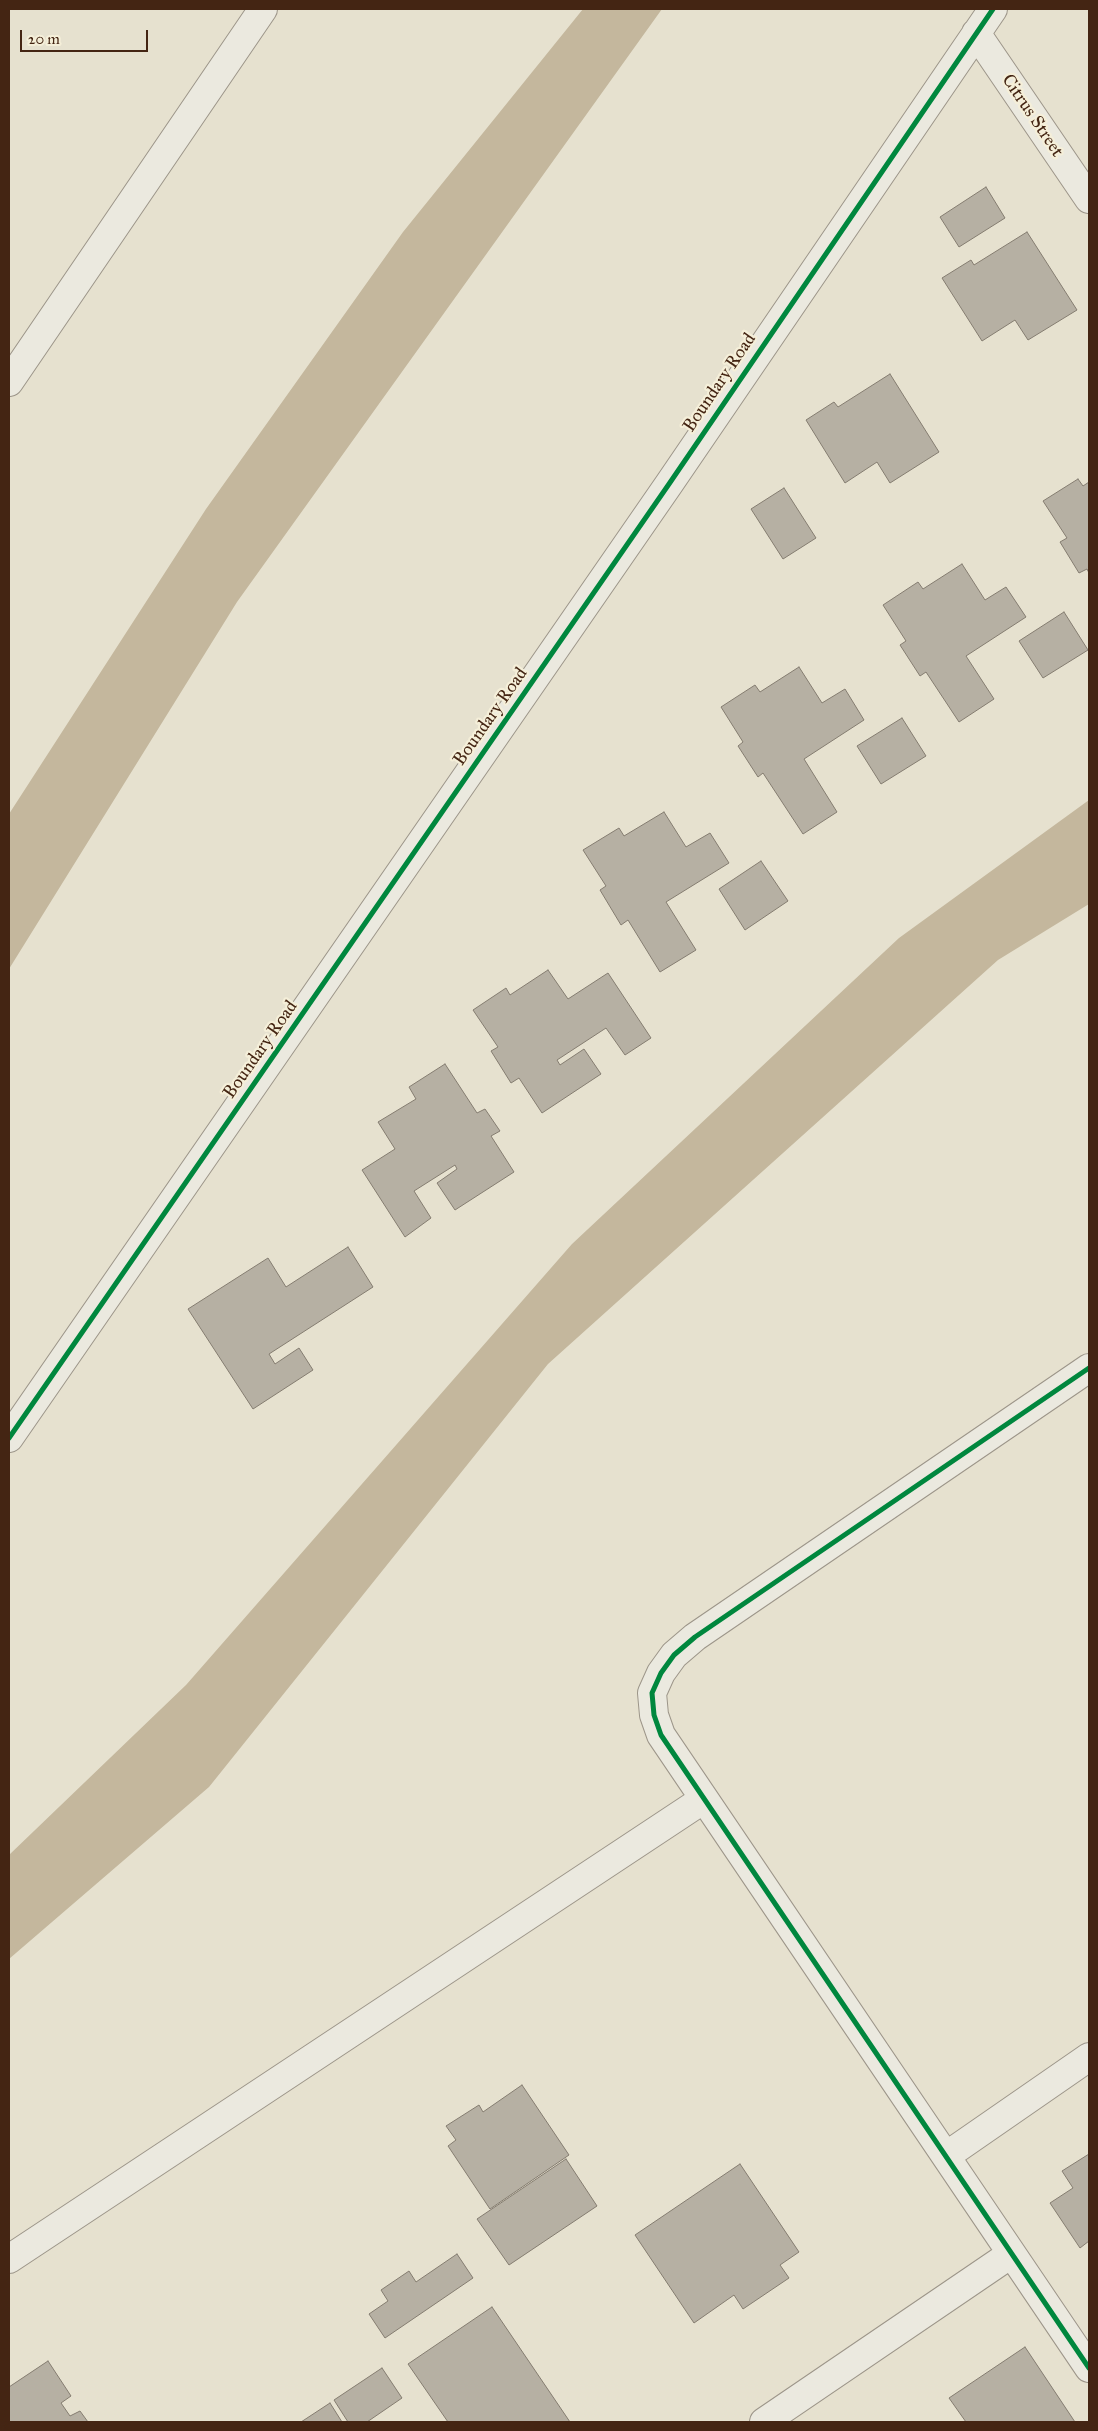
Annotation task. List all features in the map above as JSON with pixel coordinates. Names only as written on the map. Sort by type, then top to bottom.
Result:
[{"type":"street","points":[[9,382],[263,9]]},
{"type":"street","name":"Boundary Road","points":[[9,1438],[669,484],[993,9]]},
{"type":"street","name":"Citrus Street","points":[[976,33],[1089,199]]},
{"type":"street","points":[[1089,1368],[695,1637],[674,1654],[661,1673],[652,1693],[654,1715],[661,1735],[1089,2368]]},
{"type":"street","points":[[9,2259],[704,1799]]},
{"type":"street","points":[[946,2156],[1089,2057]]},
{"type":"street","points":[[764,2422],[1011,2254]]},
{"type":"shaded area","points":[[583,9],[662,9],[237,602],[9,969],[9,814],[206,509],[403,232]]},
{"type":"shaded area","points":[[1089,800],[1089,904],[998,960],[548,1364],[209,1787],[9,1959],[9,1855],[186,1685],[572,1244],[899,938]]},
{"type":"building","points":[[986,187],[1005,218],[959,247],[940,217]]},
{"type":"building","points":[[1027,232],[1077,310],[1028,340],[1015,320],[982,341],[942,278],[971,260],[974,265]]},
{"type":"building","points":[[890,374],[939,452],[890,483],[877,462],[845,483],[806,420],[834,402],[838,407]]},
{"type":"building","points":[[1078,479],[1083,486],[1089,482],[1089,573],[1087,569],[1079,573],[1060,542],[1067,538],[1043,501]]},
{"type":"building","points":[[784,488],[816,538],[783,559],[751,509]]},
{"type":"building","points":[[962,564],[985,600],[1006,587],[1026,617],[966,656],[994,699],[959,722],[926,672],[920,676],[900,645],[906,641],[883,605],[918,582],[923,589]]},
{"type":"building","points":[[1064,612],[1088,650],[1043,678],[1019,641]]},
{"type":"building","points":[[799,667],[822,703],[845,689],[864,720],[804,759],[837,812],[803,834],[763,773],[758,777],[738,746],[743,742],[721,707],[755,685],[760,692]]},
{"type":"building","points":[[902,718],[926,756],[881,784],[857,746]]},
{"type":"building","points":[[664,812],[686,847],[710,833],[729,863],[666,902],[696,950],[660,972],[628,920],[621,925],[600,890],[606,886],[583,850],[619,828],[624,836]]},
{"type":"building","points":[[761,861],[788,901],[745,930],[719,889]]},
{"type":"building","points":[[548,970],[568,999],[608,973],[651,1038],[625,1055],[606,1028],[557,1060],[560,1065],[584,1049],[601,1074],[542,1113],[519,1078],[511,1083],[491,1051],[498,1047],[473,1010],[506,988],[510,995]]},
{"type":"building","points":[[445,1064],[477,1113],[485,1109],[500,1131],[491,1136],[514,1172],[455,1210],[437,1183],[457,1169],[455,1165],[414,1191],[431,1218],[405,1237],[362,1170],[395,1149],[378,1122],[416,1099],[409,1087]]},
{"type":"building","points":[[348,1247],[373,1287],[269,1354],[275,1364],[299,1348],[313,1370],[253,1409],[188,1309],[268,1258],[286,1287]]},
{"type":"building","points":[[522,2085],[569,2155],[490,2209],[448,2146],[456,2140],[446,2126],[479,2105],[483,2112]]},
{"type":"building","points":[[1089,2154],[1089,2241],[1080,2248],[1050,2203],[1073,2188],[1062,2171]]},
{"type":"building","points":[[566,2159],[597,2206],[509,2265],[477,2219]]},
{"type":"building","points":[[740,2164],[799,2252],[780,2265],[789,2278],[743,2309],[734,2295],[694,2323],[635,2235]]},
{"type":"building","points":[[457,2254],[473,2278],[385,2338],[369,2314],[388,2301],[381,2290],[409,2271],[416,2282]]},
{"type":"building","points":[[492,2307],[570,2422],[448,2422],[408,2364]]},
{"type":"building","points":[[1025,2347],[1075,2422],[966,2422],[949,2398]]},
{"type":"building","points":[[48,2361],[71,2396],[61,2403],[70,2416],[80,2411],[88,2422],[9,2422],[9,2387]]},
{"type":"building","points":[[382,2368],[402,2398],[367,2422],[348,2422],[334,2400]]},
{"type":"building","points":[[330,2403],[342,2422],[301,2422]]},
{"type":"cycle path","points":[[9,1438],[669,484],[993,9]]},
{"type":"cycle path","points":[[1089,1368],[695,1637],[674,1655],[661,1673],[652,1693],[654,1715],[661,1735],[1089,2368]]}]
